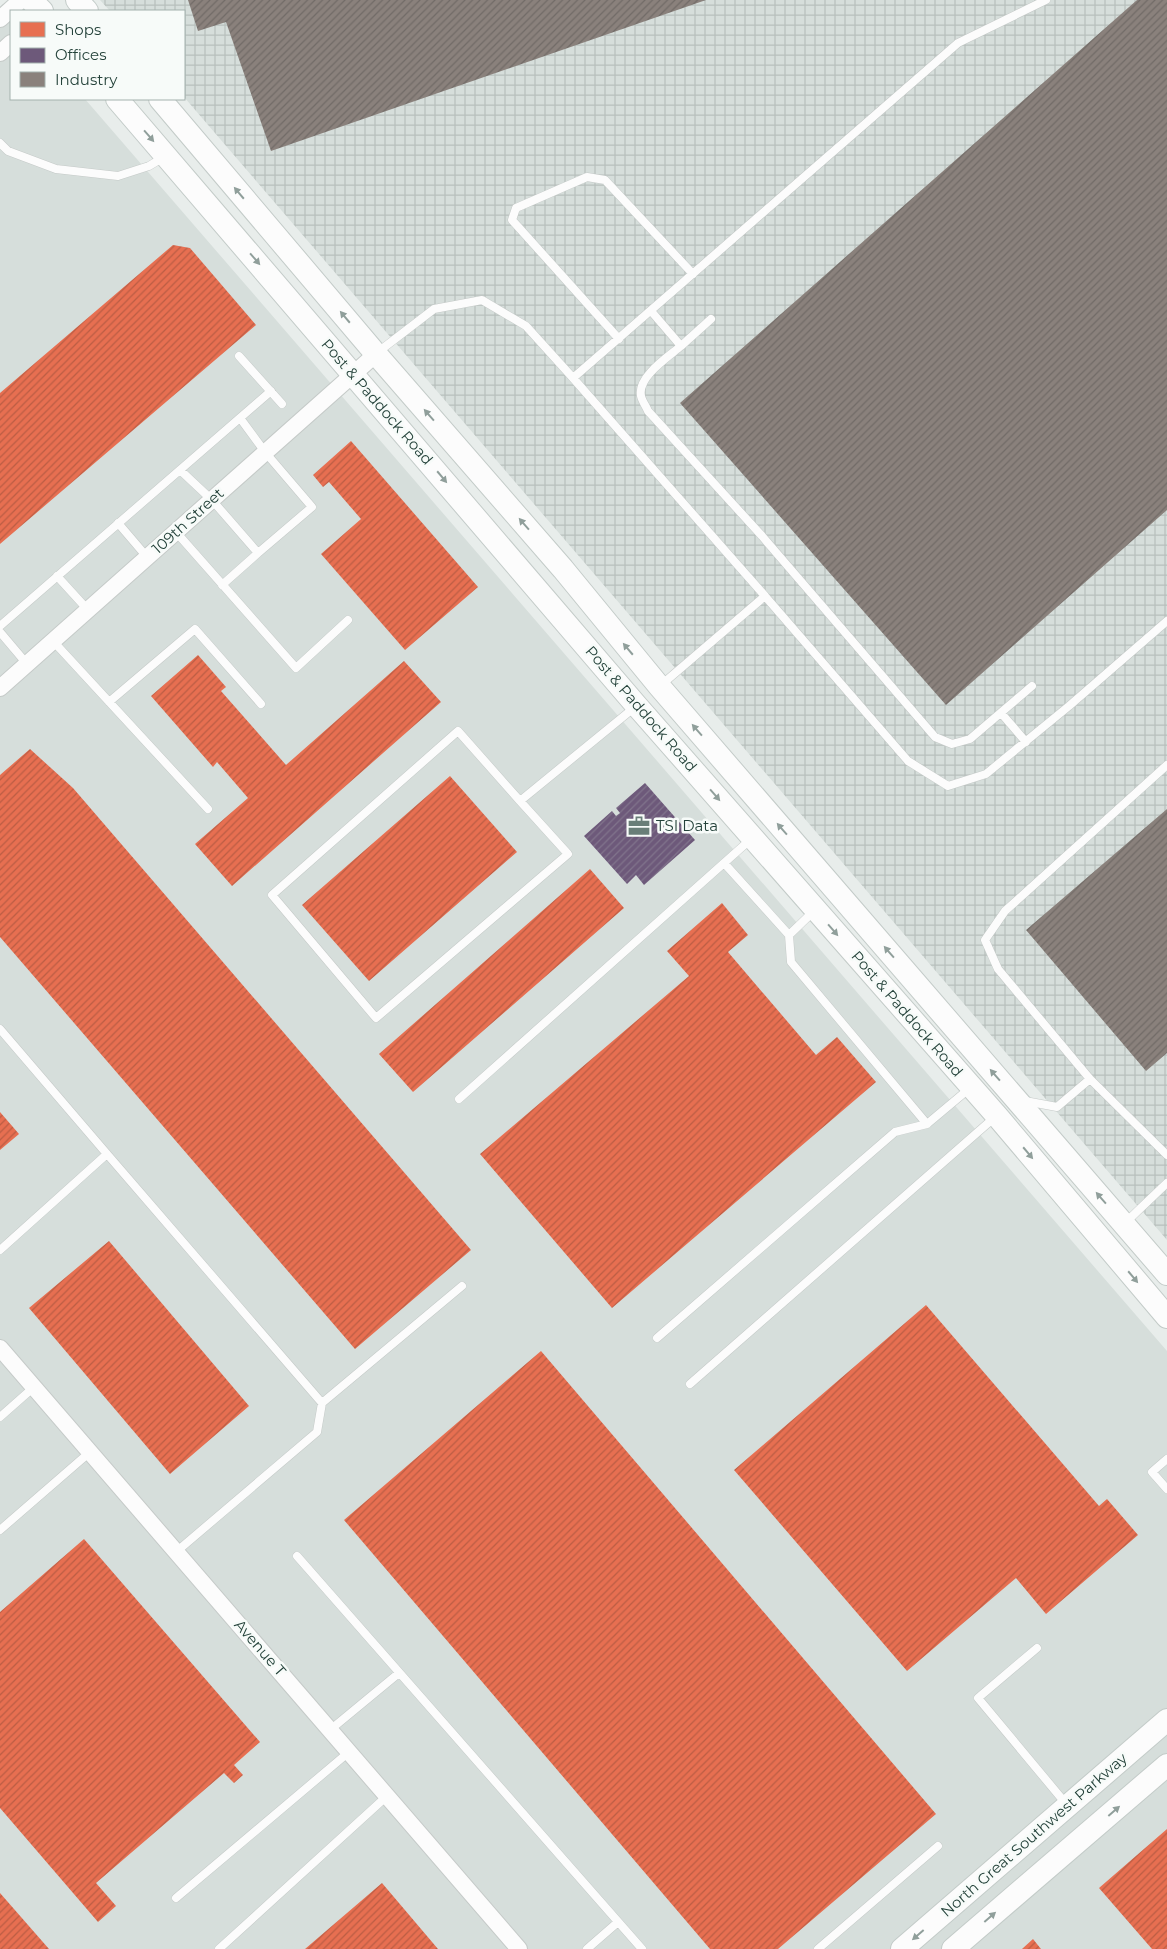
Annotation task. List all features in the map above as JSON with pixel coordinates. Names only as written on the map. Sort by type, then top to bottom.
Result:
[{"type":"street","points":[[0,19],[21,0]]},
{"type":"street","points":[[31,0],[43,10]]},
{"type":"street","points":[[77,0],[86,10]]},
{"type":"street","points":[[0,52],[10,44]]},
{"type":"street","name":"Post & Paddock Road","points":[[119,100],[636,705],[971,1086],[1167,1317]]},
{"type":"street","name":"Post & Paddock Road","points":[[161,100],[376,354],[563,569],[659,686],[1167,1274]]},
{"type":"street","name":"109th Street","points":[[0,688],[376,354]]},
{"type":"street","points":[[636,705],[659,686]]},
{"type":"street","points":[[997,1116],[1016,1099]]},
{"type":"street","name":"Avenue T","points":[[0,1348],[519,1949]]},
{"type":"street","name":"North Great Southwest Parkway","points":[[902,1949],[1167,1720]]},
{"type":"street","points":[[953,1949],[1167,1765]]},
{"type":"street","points":[[1068,1806],[1090,1832]]},
{"type":"lane","points":[[573,378],[958,43],[1046,0]]},
{"type":"lane","points":[[0,143],[8,151],[56,169],[118,176],[149,166],[166,156]]},
{"type":"lane","points":[[619,339],[512,220],[516,208],[586,177],[606,180],[693,274]]},
{"type":"lane","points":[[376,354],[434,309],[482,300],[526,326],[908,761],[948,786],[986,774],[1167,621]]},
{"type":"lane","points":[[651,311],[681,346]]},
{"type":"lane","points":[[711,319],[649,374],[642,386],[641,396],[648,411],[762,536],[935,737],[952,744],[970,740],[1032,686]]},
{"type":"lane","points":[[239,356],[282,404]]},
{"type":"lane","points":[[0,626],[271,392]]},
{"type":"lane","points":[[222,585],[312,507],[265,452],[240,418]]},
{"type":"lane","points":[[180,470],[212,500],[258,553]]},
{"type":"lane","points":[[118,523],[147,557]]},
{"type":"lane","points":[[176,532],[296,668],[348,620]]},
{"type":"lane","points":[[57,576],[88,610]]},
{"type":"lane","points":[[659,686],[765,596]]},
{"type":"lane","points":[[110,702],[195,629],[261,704]]},
{"type":"lane","points":[[0,632],[27,664]]},
{"type":"lane","points":[[53,641],[208,809]]},
{"type":"lane","points":[[520,801],[636,705]]},
{"type":"lane","points":[[1001,713],[1026,742]]},
{"type":"lane","points":[[458,731],[520,801],[568,854],[376,1018],[272,895],[458,731]]},
{"type":"lane","points":[[1167,765],[1005,912],[985,940],[998,969],[1090,1079],[1167,1155]]},
{"type":"lane","points":[[459,1099],[752,838]]},
{"type":"lane","points":[[724,863],[789,935],[791,962],[927,1124]]},
{"type":"lane","points":[[789,935],[816,910]]},
{"type":"lane","points":[[0,1029],[322,1403]]},
{"type":"lane","points":[[1016,1099],[1057,1107],[1090,1079]]},
{"type":"lane","points":[[657,1338],[895,1132],[927,1124],[971,1086]]},
{"type":"lane","points":[[690,1384],[997,1116]]},
{"type":"lane","points":[[0,1250],[107,1154]]},
{"type":"lane","points":[[1124,1224],[1167,1183]]},
{"type":"lane","points":[[176,1552],[317,1432],[322,1403],[462,1286]]},
{"type":"lane","points":[[0,1416],[34,1387]]},
{"type":"lane","points":[[0,1530],[90,1452]]},
{"type":"lane","points":[[1167,1460],[1152,1472],[1167,1489]]},
{"type":"lane","points":[[297,1556],[642,1949]]},
{"type":"lane","points":[[1037,1648],[978,1698],[1068,1806]]},
{"type":"lane","points":[[330,1730],[399,1673]]},
{"type":"lane","points":[[176,1898],[349,1752]]},
{"type":"lane","points":[[219,1949],[388,1796]]},
{"type":"lane","points":[[818,1949],[938,1846]]},
{"type":"lane","points":[[587,1949],[618,1922]]},
{"type":"shaded area","points":[[100,0],[1167,0],[1167,1240],[185,98],[185,10],[109,10]]},
{"type":"shaded area","points":[[3,4],[10,12],[10,100],[86,100],[1167,1351],[1167,1949],[0,1949],[0,7]]},
{"type":"building: Shops","points":[[173,245],[190,248],[256,325],[0,544],[0,393]]},
{"type":"building: Shops","points":[[351,441],[478,587],[405,650],[321,554],[361,519],[329,482],[323,487],[313,475]]},
{"type":"building: Shops","points":[[198,655],[226,687],[221,691],[286,765],[404,661],[441,702],[232,886],[195,844],[248,798],[217,762],[213,767],[151,696]]},
{"type":"building: Shops","points":[[30,749],[73,788],[471,1250],[355,1349],[0,937],[0,775]]},
{"type":"building: Shops","points":[[450,776],[517,852],[369,981],[302,905]]},
{"type":"building: Shops","points":[[590,869],[624,908],[413,1092],[379,1054]]},
{"type":"building: Shops","points":[[722,903],[748,935],[728,952],[816,1055],[837,1037],[876,1082],[612,1308],[480,1154],[689,976],[667,951]]},
{"type":"building: Shops","points":[[0,1112],[19,1134],[0,1150]]},
{"type":"building: Shops","points":[[109,1241],[249,1406],[170,1474],[29,1308]]},
{"type":"building: Shops","points":[[926,1305],[1099,1506],[1107,1499],[1138,1535],[1046,1614],[1016,1578],[907,1671],[734,1470]]},
{"type":"building: Shops","points":[[541,1351],[936,1814],[778,1949],[710,1949],[344,1520]]},
{"type":"building: Shops","points":[[84,1539],[260,1742],[234,1765],[243,1775],[234,1783],[224,1773],[96,1883],[116,1906],[98,1922],[0,1808],[0,1612]]},
{"type":"building: Shops","points":[[1167,1829],[1167,1949],[1152,1949],[1099,1888]]},
{"type":"building: Shops","points":[[382,1883],[438,1949],[305,1949]]},
{"type":"building: Shops","points":[[0,1893],[49,1949],[0,1949]]},
{"type":"building: Shops","points":[[1033,1939],[1041,1949],[1022,1949]]},
{"type":"building: Offices","name":"TSI Data","points":[[645,783],[695,840],[644,885],[636,875],[627,884],[584,836],[612,811],[616,816],[620,813],[616,808]]},
{"type":"building: Industry","points":[[188,0],[706,0],[271,151],[226,22],[198,31]]},
{"type":"building: Industry","points":[[1137,0],[1167,0],[1167,510],[946,705],[680,403]]},
{"type":"building: Industry","points":[[1167,809],[1167,1053],[1146,1071],[1026,930]]},
{"type":"place","name":"TSI Data","points":[[639,826]]}]
